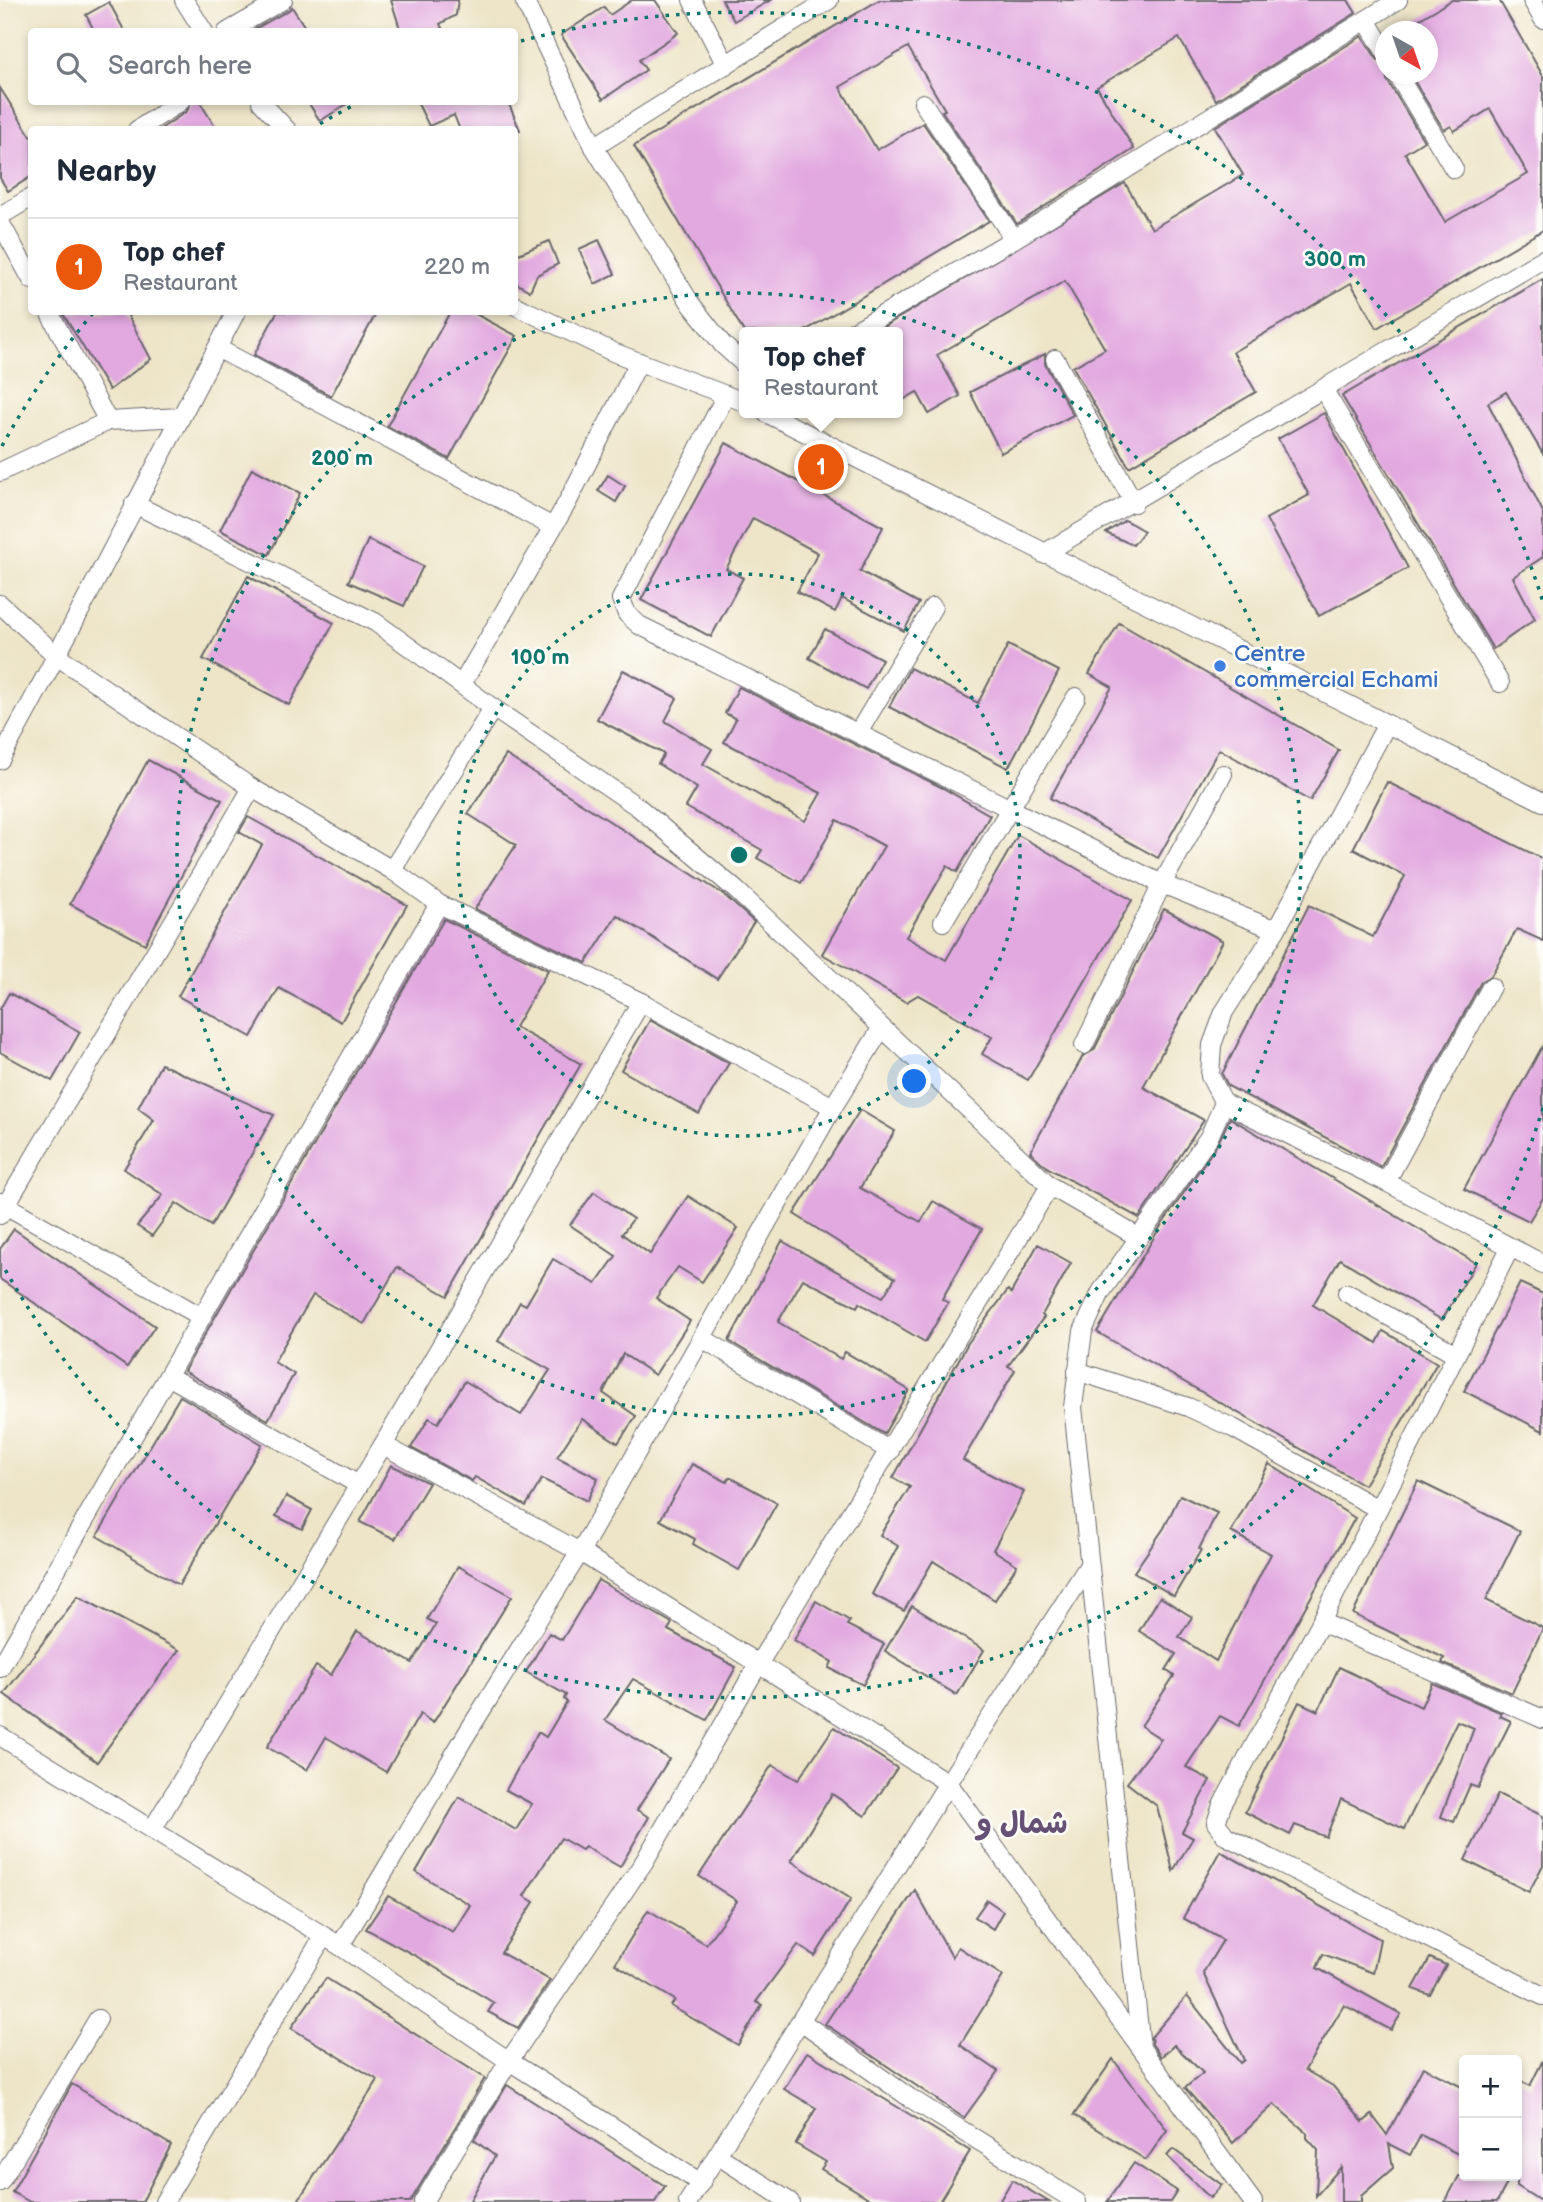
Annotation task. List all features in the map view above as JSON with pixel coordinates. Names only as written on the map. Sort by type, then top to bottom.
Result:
[{"type":"street","points":[[184,0],[202,28]]},
{"type":"street","points":[[234,28],[283,0]]},
{"type":"street","points":[[524,0],[594,147],[691,304],[723,345],[739,359]]},
{"type":"street","points":[[692,0],[726,65]]},
{"type":"street","points":[[594,147],[829,0]]},
{"type":"street","points":[[862,327],[1014,239],[1398,0]]},
{"type":"street","points":[[1532,0],[1543,19]]},
{"type":"street","points":[[1366,20],[1375,36]]},
{"type":"street","points":[[1403,84],[1454,169]]},
{"type":"street","points":[[923,103],[1014,239]]},
{"type":"street","points":[[143,126],[175,105]]},
{"type":"street","points":[[264,105],[283,126]]},
{"type":"street","points":[[0,216],[28,199]]},
{"type":"street","points":[[0,222],[28,273]]},
{"type":"street","points":[[1043,554],[1134,503],[1543,259]]},
{"type":"street","points":[[518,307],[639,362],[739,400]]},
{"type":"street","points":[[51,315],[108,421]]},
{"type":"street","points":[[0,760],[58,657],[134,504],[234,315]]},
{"type":"street","points":[[217,348],[554,527]]},
{"type":"street","points":[[1055,359],[1134,503]]},
{"type":"street","points":[[462,684],[554,527],[639,362]]},
{"type":"street","points":[[1323,389],[1500,683]]},
{"type":"street","points":[[726,395],[621,599],[639,625],[1162,884],[1276,930]]},
{"type":"street","points":[[0,472],[108,421],[180,417]]},
{"type":"street","points":[[776,418],[1543,802]]},
{"type":"street","points":[[134,504],[374,622],[493,708],[638,807],[736,890],[1050,1186],[1138,1237]]},
{"type":"street","points":[[0,604],[58,657],[252,788],[392,870],[439,904],[641,1002],[833,1107]]},
{"type":"street","points":[[858,733],[933,607]]},
{"type":"street","points":[[943,922],[1076,697]]},
{"type":"street","points":[[392,870],[493,708]]},
{"type":"street","points":[[1387,724],[1276,930],[1224,1012],[1212,1045],[1210,1076],[1224,1103],[1387,1182],[1543,1264]]},
{"type":"street","points":[[1084,1045],[1162,884],[1223,774]]},
{"type":"street","points":[[200,1316],[2,1207],[252,788]]},
{"type":"street","points":[[0,1668],[439,904]]},
{"type":"street","points":[[1387,1182],[1491,987]]},
{"type":"street","points":[[152,1830],[383,1445],[641,1002]]},
{"type":"street","points":[[340,1946],[466,1735],[580,1552],[833,1107],[881,1029]]},
{"type":"street","points":[[1141,2049],[1073,1407],[1083,1331],[1101,1292],[1209,1138],[1224,1103]]},
{"type":"street","points":[[423,2202],[509,2061],[644,1862],[759,1663],[1050,1186]]},
{"type":"street","points":[[1510,1248],[1321,1622],[1222,1805],[1216,1823],[1220,1830],[1543,1996]]},
{"type":"street","points":[[1347,1293],[1456,1354]]},
{"type":"street","points":[[702,1338],[890,1451]]},
{"type":"street","points":[[1077,1371],[1188,1407],[1233,1428],[1378,1509]]},
{"type":"street","points":[[168,1376],[359,1485]]},
{"type":"street","points":[[383,1445],[580,1552],[948,1783],[1141,2049],[1244,2198]]},
{"type":"street","points":[[688,2202],[948,1783],[1089,1564]]},
{"type":"street","points":[[1321,1622],[1543,1719]]},
{"type":"street","points":[[0,1736],[340,1946],[509,2061],[701,2182]]},
{"type":"street","points":[[164,2202],[323,1937]]},
{"type":"street","points":[[0,2182],[98,2019]]},
{"type":"street","points":[[802,2022],[910,2098],[1077,2202]]},
{"type":"street","points":[[717,2155],[790,2202]]},
{"type":"building","points":[[391,0],[458,0],[456,15],[440,24],[442,28],[400,28]]},
{"type":"building","points":[[632,0],[655,0],[678,33],[639,60],[646,70],[603,99],[561,35],[604,7],[610,15]]},
{"type":"building","points":[[722,0],[771,0],[734,21]]},
{"type":"building","points":[[879,0],[1348,0],[1356,13],[1216,100],[1179,38],[1097,87],[1134,149],[1017,224],[942,111],[945,110],[908,47],[840,87],[877,150],[923,123],[989,221],[811,327],[741,327],[634,146]]},
{"type":"building","points":[[1452,0],[1499,0],[1543,76],[1543,230],[1377,328],[1351,283],[1233,352],[1256,392],[1129,467],[1073,367],[1105,349],[1065,281],[937,355],[960,396],[929,414],[917,392],[903,400],[903,327],[883,327],[1125,183],[1152,229],[1243,175],[1215,127],[1362,36],[1375,56],[1375,84],[1389,84],[1424,141],[1405,153],[1445,222],[1528,174],[1490,109],[1454,131],[1451,126],[1444,130],[1416,84],[1438,84],[1438,21],[1417,21]]},
{"type":"building","points":[[109,2],[123,28],[93,28],[86,15]]},
{"type":"building","points":[[292,7],[305,28],[257,28]]},
{"type":"building","points":[[0,88],[28,132],[28,178],[8,191],[0,178]]},
{"type":"building","points":[[190,105],[202,105],[215,126],[165,126],[187,111]]},
{"type":"building","points":[[310,105],[345,105],[320,121]]},
{"type":"building","points":[[418,105],[509,105],[520,130],[518,126],[458,126],[454,115],[429,126]]},
{"type":"building","points":[[599,240],[615,274],[595,284],[579,249]]},
{"type":"building","points":[[549,241],[558,264],[537,275],[530,291],[518,284],[518,254]]},
{"type":"building","points":[[1543,279],[1543,454],[1506,392],[1488,403],[1543,512],[1543,557],[1513,577],[1535,619],[1493,649],[1342,396]]},
{"type":"building","points":[[64,315],[128,315],[151,359],[109,390]]},
{"type":"building","points":[[275,315],[375,315],[331,396],[254,355]]},
{"type":"building","points":[[448,315],[478,315],[517,336],[449,459],[387,426]]},
{"type":"building","points":[[1045,354],[1045,364],[1073,415],[1001,453],[970,392]]},
{"type":"building","points":[[1324,413],[1408,568],[1319,616],[1266,519],[1309,495],[1278,439]]},
{"type":"building","points":[[726,443],[883,527],[860,571],[919,603],[904,631],[842,598],[835,612],[797,592],[818,553],[753,518],[726,569],[743,578],[711,637],[641,600]]},
{"type":"building","points":[[252,468],[300,493],[269,555],[220,530]]},
{"type":"building","points":[[608,475],[625,486],[616,502],[598,491]]},
{"type":"building","points":[[1125,520],[1144,531],[1133,545],[1106,533]]},
{"type":"building","points":[[368,540],[423,566],[404,606],[348,582]]},
{"type":"building","points":[[248,576],[334,623],[289,705],[203,659]]},
{"type":"building","points":[[1119,623],[1339,750],[1310,801],[1219,749],[1158,858],[1050,798],[1112,687],[1089,674]]},
{"type":"building","points":[[825,629],[882,659],[866,689],[809,658]]},
{"type":"building","points":[[1008,645],[1059,671],[1008,768],[889,707],[910,668],[978,703]]},
{"type":"building","points":[[623,670],[677,698],[665,721],[712,749],[703,764],[805,821],[821,793],[724,742],[736,719],[725,713],[739,687],[943,788],[990,815],[957,872],[947,866],[906,937],[946,960],[1018,835],[1132,900],[1028,1080],[982,1054],[992,1037],[918,995],[906,1002],[822,954],[884,846],[837,820],[801,883],[757,858],[762,850],[686,807],[697,788],[658,764],[664,754],[597,719]]},
{"type":"building","points":[[506,755],[723,894],[754,922],[717,979],[617,915],[586,963],[475,909],[516,845],[468,814]]},
{"type":"building","points":[[148,760],[222,800],[145,944],[70,904]]},
{"type":"building","points":[[1387,782],[1543,859],[1543,941],[1517,929],[1491,976],[1481,982],[1381,1167],[1228,1086],[1222,1074],[1309,905],[1373,937],[1405,876],[1353,849]]},
{"type":"building","points":[[248,817],[407,905],[341,1022],[279,988],[251,1037],[178,996],[262,845],[239,832]]},
{"type":"building","points":[[1164,909],[1223,941],[1143,1087],[1204,1120],[1139,1218],[1048,1168],[1030,1152],[1083,1056],[1094,1050]]},
{"type":"building","points":[[444,919],[548,970],[515,1027],[581,1064],[448,1296],[397,1267],[364,1324],[313,1295],[274,1362],[294,1374],[268,1420],[184,1371]]},
{"type":"building","points":[[9,993],[80,1032],[52,1081],[0,1052],[0,1009]]},
{"type":"building","points":[[650,1020],[729,1063],[699,1114],[621,1070]]},
{"type":"building","points":[[1543,1045],[1543,1198],[1529,1221],[1464,1189]]},
{"type":"building","points":[[161,1064],[274,1115],[211,1226],[176,1203],[152,1236],[137,1226],[163,1195],[124,1169],[154,1120],[138,1108]]},
{"type":"building","points":[[860,1110],[895,1131],[860,1188],[921,1222],[933,1201],[982,1229],[942,1299],[948,1303],[925,1342],[859,1303],[857,1307],[803,1279],[778,1322],[841,1359],[845,1352],[909,1390],[884,1434],[729,1341],[782,1241],[883,1297],[895,1278],[794,1214]]},
{"type":"building","points":[[1230,1118],[1476,1263],[1442,1320],[1340,1259],[1313,1305],[1377,1343],[1383,1331],[1437,1363],[1364,1485],[1097,1332],[1159,1229],[1218,1143]]},
{"type":"building","points":[[594,1192],[633,1219],[622,1234],[650,1254],[688,1196],[738,1228],[702,1282],[678,1267],[656,1298],[690,1321],[655,1375],[623,1354],[603,1393],[636,1416],[618,1443],[582,1419],[557,1457],[598,1478],[587,1501],[542,1479],[526,1506],[475,1477],[472,1481],[411,1448],[429,1418],[438,1423],[465,1381],[521,1415],[550,1370],[498,1341],[520,1302],[526,1305],[553,1259],[596,1284],[616,1256],[570,1225]]},
{"type":"building","points":[[14,1229],[155,1326],[127,1367],[0,1279],[0,1249]]},
{"type":"building","points":[[1038,1244],[1071,1263],[1042,1315],[1044,1317],[1008,1366],[1015,1370],[963,1460],[1024,1492],[993,1550],[1017,1565],[995,1600],[933,1561],[904,1611],[872,1594],[898,1546],[880,1535],[910,1487],[893,1478],[968,1343],[1008,1290],[1011,1293]]},
{"type":"building","points":[[1520,1283],[1543,1294],[1543,1431],[1464,1391]]},
{"type":"building","points":[[180,1396],[262,1444],[179,1585],[97,1536]]},
{"type":"building","points":[[692,1464],[727,1482],[730,1477],[777,1503],[739,1570],[693,1544],[695,1539],[660,1520]]},
{"type":"building","points":[[1269,1464],[1355,1518],[1239,1726],[1220,1716],[1186,1767],[1210,1780],[1182,1832],[1193,1838],[1173,1871],[1157,1806],[1127,1783],[1161,1739],[1141,1726],[1174,1676],[1166,1670],[1176,1654],[1139,1631],[1160,1597],[1192,1617],[1179,1637],[1216,1661],[1271,1554],[1231,1532]]},
{"type":"building","points":[[391,1465],[429,1483],[395,1539],[360,1522]]},
{"type":"building","points":[[1418,1481],[1520,1531],[1486,1600],[1543,1628],[1512,1693],[1442,1663],[1444,1658],[1353,1614]]},
{"type":"building","points":[[1180,1495],[1217,1513],[1199,1549],[1201,1550],[1174,1596],[1134,1572],[1164,1528]]},
{"type":"building","points":[[286,1496],[312,1510],[302,1529],[276,1516]]},
{"type":"building","points":[[458,1566],[512,1596],[433,1723],[420,1714],[386,1772],[326,1737],[307,1770],[267,1747],[316,1666],[331,1675],[357,1631],[412,1663],[436,1624],[427,1619]]},
{"type":"building","points":[[598,1580],[672,1623],[668,1630],[736,1667],[707,1720],[633,1679],[605,1720],[669,1759],[637,1810],[649,1817],[620,1867],[585,1847],[582,1850],[561,1838],[524,1896],[534,1902],[501,1953],[550,1980],[518,2028],[488,2012],[494,2003],[366,1929],[388,1896],[453,1932],[470,1905],[416,1872],[459,1797],[516,1830],[532,1804],[506,1790],[538,1732],[546,1737],[567,1702],[564,1699],[566,1695],[526,1672],[549,1633],[562,1640]]},
{"type":"building","points":[[78,1596],[179,1650],[97,1762],[4,1694]]},
{"type":"building","points":[[816,1601],[850,1621],[847,1625],[884,1644],[863,1685],[829,1668],[832,1662],[794,1640]]},
{"type":"building","points":[[912,1606],[984,1650],[957,1695],[885,1651]]},
{"type":"building","points":[[1339,1667],[1421,1707],[1432,1683],[1502,1713],[1500,1716],[1511,1721],[1478,1788],[1470,1785],[1454,1822],[1441,1817],[1474,1728],[1457,1721],[1404,1829],[1341,1799],[1326,1837],[1295,1825],[1290,1835],[1245,1812],[1299,1702],[1318,1711]]},
{"type":"building","points":[[834,1727],[897,1768],[865,1816],[832,1794],[791,1861],[851,1899],[815,1956],[798,1945],[756,2002],[762,2005],[738,2045],[671,2006],[675,2000],[615,1964],[648,1910],[706,1944],[737,1901],[699,1876],[772,1765],[798,1780]]},
{"type":"building","points":[[1498,1794],[1543,1816],[1543,1865],[1529,1892],[1465,1860]]},
{"type":"building","points":[[1220,1851],[1380,1939],[1373,1973],[1323,1954],[1317,1968],[1401,2014],[1391,2030],[1344,2005],[1305,2070],[1333,2086],[1363,2122],[1372,2115],[1387,2135],[1423,2067],[1459,2085],[1459,2154],[1421,2135],[1410,2155],[1389,2144],[1393,2168],[1361,2196],[1361,2202],[1341,2202],[1341,2167],[1316,2196],[1318,2150],[1307,2138],[1307,2133],[1274,2104],[1233,2143],[1185,2088],[1203,2073],[1174,2045],[1161,2057],[1152,2044],[1151,2037],[1187,1996],[1240,2063],[1244,2060],[1203,1973],[1223,1940],[1183,1918]]},
{"type":"building","points":[[915,1890],[952,1957],[958,1947],[1003,1976],[960,2045],[998,2071],[964,2118],[825,2024]]},
{"type":"building","points":[[987,1900],[1003,1911],[993,1929],[975,1917]]},
{"type":"building","points":[[1430,1958],[1446,1965],[1430,1995],[1413,1989]]},
{"type":"building","points":[[326,1978],[485,2078],[410,2202],[297,2202],[378,2080],[291,2028]]},
{"type":"building","points":[[807,2052],[970,2151],[939,2202],[875,2202],[821,2169],[826,2162],[796,2144],[816,2108],[784,2089]]},
{"type":"building","points":[[1113,2059],[1167,2130],[1146,2160],[1074,2115]]},
{"type":"building","points":[[1543,2060],[1543,2202],[1517,2186],[1517,2181],[1522,2181],[1522,2082],[1530,2086]]},
{"type":"building","points":[[72,2084],[171,2145],[142,2202],[30,2202],[12,2192]]},
{"type":"building","points":[[507,2085],[665,2186],[655,2202],[469,2202],[495,2156],[474,2140]]},
{"type":"building","points":[[1173,2149],[1222,2185],[1210,2198],[1167,2156]]},
{"type":"building","points":[[1134,2163],[1177,2191],[1170,2202],[1107,2202]]},
{"type":"building","points":[[1459,2176],[1459,2181],[1508,2181],[1497,2202],[1445,2202]]},
{"type":"building","points":[[1012,2180],[1049,2202],[999,2202]]},
{"type":"place","name":"Top chef","points":[[821,467]]},
{"type":"place","name":"Centre commercial Echami","points":[[1220,666]]},
{"type":"district","name":"شمال و","points":[[1022,1823]]}]
